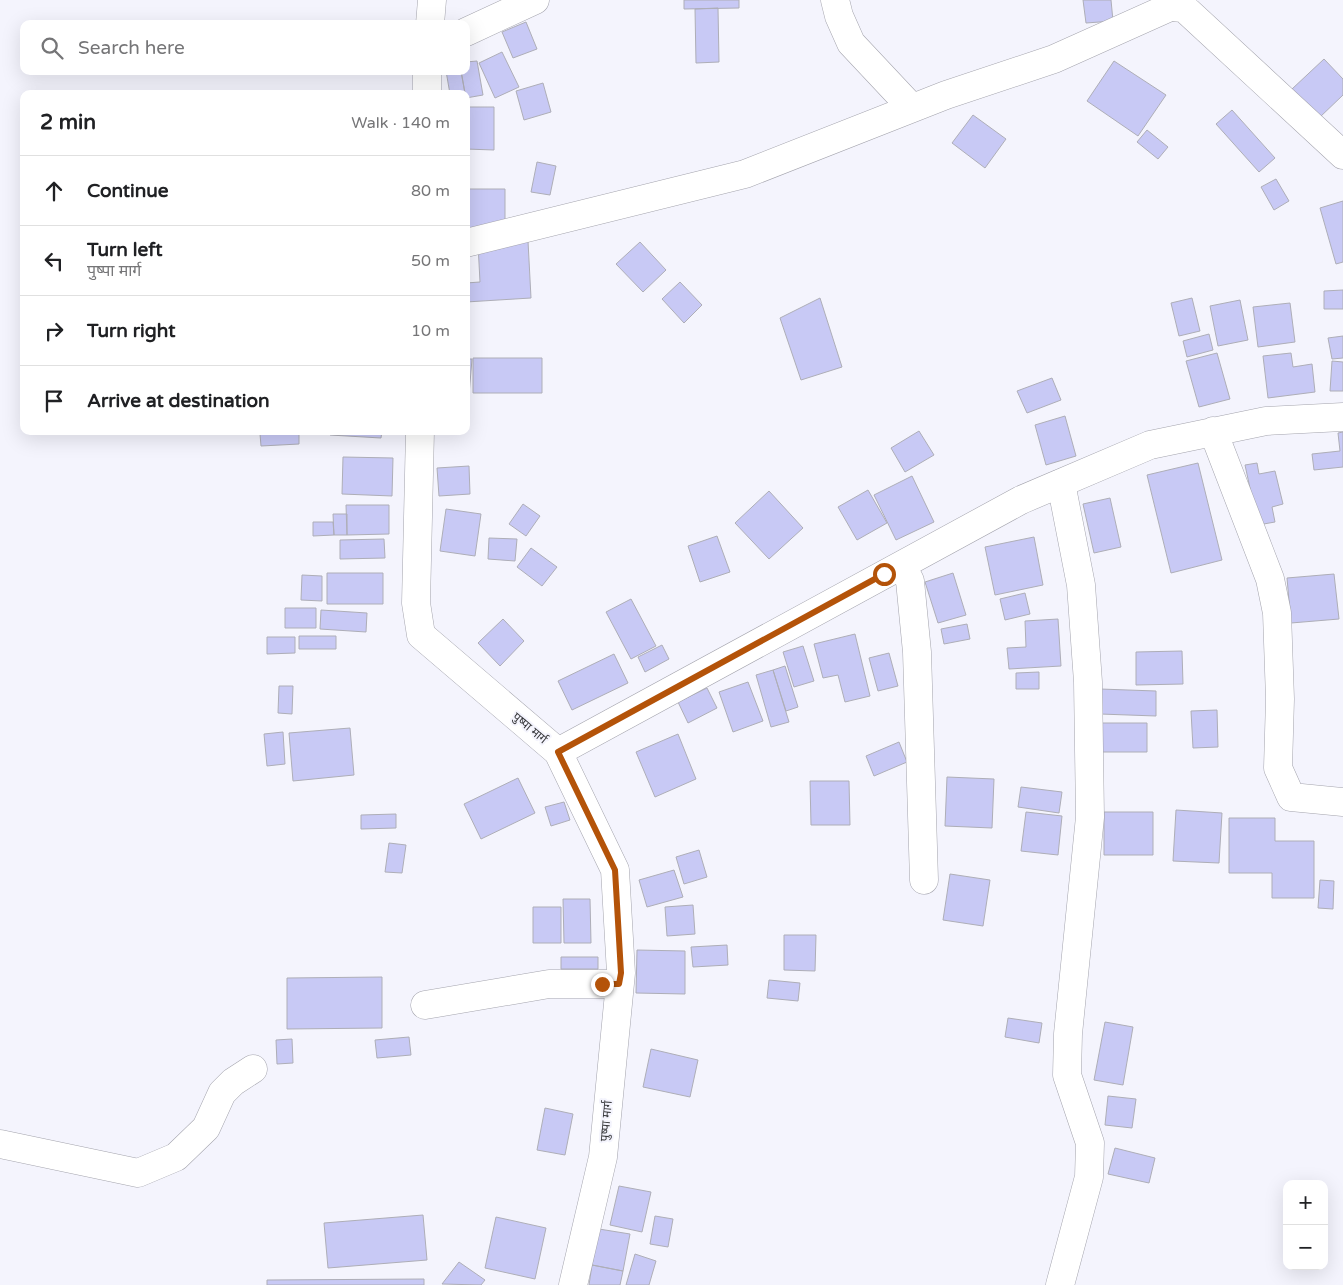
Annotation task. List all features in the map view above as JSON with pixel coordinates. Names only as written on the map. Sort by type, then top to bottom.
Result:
[{"type":"street","points":[[430,20],[432,0]]},
{"type":"street","points":[[470,30],[535,0]]},
{"type":"street","points":[[835,0],[839,16],[851,44],[912,108]]},
{"type":"street","points":[[470,242],[744,174],[946,95],[1054,59],[1170,7],[1183,4],[1343,155]]},
{"type":"street","points":[[427,75],[427,90]]},
{"type":"street","points":[[558,752],[1020,500],[1150,445],[1266,420],[1343,417]]},
{"type":"street","points":[[1213,431],[1270,578],[1277,613],[1280,699],[1278,768],[1291,797],[1343,802]]},
{"type":"street","name":"पुष्पा मार्ग","points":[[420,435],[416,603],[421,636],[558,752],[615,870],[621,973],[603,1157],[573,1285]]},
{"type":"street","points":[[1060,1285],[1089,1177],[1090,1143],[1067,1075],[1068,1034],[1090,817],[1088,682],[1081,585],[1061,483]]},
{"type":"street","points":[[902,564],[910,581],[917,652],[924,880]]},
{"type":"street","points":[[425,1005],[549,984],[619,984]]},
{"type":"street","points":[[0,1144],[138,1173],[176,1157],[206,1128],[222,1093],[233,1082],[253,1069]]},
{"type":"building","points":[[684,0],[739,0],[739,8],[684,9]]},
{"type":"building","points":[[1083,0],[1111,0],[1113,21],[1086,23]]},
{"type":"building","points":[[718,8],[719,62],[696,63],[695,9]]},
{"type":"building","points":[[526,22],[537,49],[513,58],[502,32]]},
{"type":"building","points":[[502,52],[519,87],[495,98],[479,63]]},
{"type":"building","points":[[1324,59],[1343,79],[1343,95],[1319,118],[1292,89]]},
{"type":"building","points":[[477,61],[483,95],[470,97],[470,90],[465,90],[462,75],[470,75],[470,62]]},
{"type":"building","points":[[1114,61],[1166,95],[1138,136],[1087,101]]},
{"type":"building","points":[[447,75],[462,75],[464,90],[449,90]]},
{"type":"building","points":[[543,83],[551,112],[524,120],[516,91]]},
{"type":"building","points":[[470,107],[494,107],[494,150],[470,149]]},
{"type":"building","points":[[1232,110],[1275,158],[1259,172],[1216,124]]},
{"type":"building","points":[[973,115],[1006,139],[985,168],[952,143]]},
{"type":"building","points":[[1147,130],[1168,147],[1158,159],[1137,142]]},
{"type":"building","points":[[537,162],[556,166],[550,195],[531,192]]},
{"type":"building","points":[[1276,179],[1289,201],[1274,210],[1261,187]]},
{"type":"building","points":[[470,189],[505,189],[505,231],[470,231]]},
{"type":"building","points":[[1343,201],[1343,262],[1336,264],[1320,208]]},
{"type":"building","points":[[528,241],[531,298],[470,302],[470,283],[480,282],[478,244]]},
{"type":"building","points":[[640,242],[666,270],[643,292],[616,264]]},
{"type":"building","points":[[680,282],[702,305],[684,323],[662,299]]},
{"type":"building","points":[[1343,290],[1343,309],[1324,309],[1324,291]]},
{"type":"building","points":[[820,298],[842,367],[801,380],[780,318]]},
{"type":"building","points":[[1192,298],[1200,331],[1179,336],[1171,303]]},
{"type":"building","points":[[1240,300],[1248,340],[1218,346],[1210,306]]},
{"type":"building","points":[[1290,303],[1295,342],[1258,347],[1253,307]]},
{"type":"building","points":[[1209,334],[1213,350],[1187,357],[1183,341]]},
{"type":"building","points":[[1343,336],[1343,358],[1332,359],[1328,338]]},
{"type":"building","points":[[1217,353],[1230,399],[1199,407],[1186,361]]},
{"type":"building","points":[[1291,353],[1293,367],[1312,364],[1315,392],[1268,398],[1263,356]]},
{"type":"building","points":[[473,358],[542,358],[542,393],[473,393]]},
{"type":"building","points":[[470,359],[472,359],[470,383]]},
{"type":"building","points":[[1332,361],[1343,362],[1343,391],[1330,391]]},
{"type":"building","points":[[1052,378],[1061,400],[1027,413],[1017,391]]},
{"type":"building","points":[[1065,416],[1076,456],[1046,465],[1035,425]]},
{"type":"building","points":[[919,431],[934,455],[905,472],[891,448]]},
{"type":"building","points":[[1343,432],[1343,467],[1314,470],[1312,454],[1340,451],[1338,433]]},
{"type":"building","points":[[260,435],[299,435],[299,444],[261,446]]},
{"type":"building","points":[[330,435],[381,435],[381,438]]},
{"type":"building","points":[[343,457],[393,458],[392,496],[342,494]]},
{"type":"building","points":[[1198,463],[1222,560],[1171,573],[1147,475]]},
{"type":"building","points":[[1257,463],[1259,474],[1275,471],[1283,504],[1272,507],[1275,522],[1258,525],[1245,465]]},
{"type":"building","points":[[469,466],[470,494],[439,496],[437,468]]},
{"type":"building","points":[[912,476],[934,522],[896,540],[874,495]]},
{"type":"building","points":[[868,490],[887,523],[857,540],[838,507]]},
{"type":"building","points":[[769,491],[803,528],[769,559],[735,523]]},
{"type":"building","points":[[1110,498],[1121,547],[1094,553],[1083,504]]},
{"type":"building","points":[[523,504],[540,516],[526,536],[509,524]]},
{"type":"building","points":[[346,505],[389,505],[389,534],[347,535]]},
{"type":"building","points":[[446,509],[481,514],[475,556],[440,551]]},
{"type":"building","points":[[333,514],[347,514],[347,535],[334,535]]},
{"type":"building","points":[[313,522],[333,522],[334,535],[313,536]]},
{"type":"building","points":[[717,536],[730,572],[700,582],[688,546]]},
{"type":"building","points":[[1034,537],[1043,585],[995,595],[985,547]]},
{"type":"building","points":[[489,538],[517,539],[515,561],[488,559]]},
{"type":"building","points":[[384,539],[385,558],[340,559],[340,540]]},
{"type":"building","points":[[531,548],[557,567],[542,586],[517,567]]},
{"type":"building","points":[[327,573],[383,573],[383,604],[327,604]]},
{"type":"building","points":[[953,573],[966,615],[938,623],[925,582]]},
{"type":"building","points":[[1334,574],[1339,619],[1291,623],[1287,578]]},
{"type":"building","points":[[302,575],[322,576],[322,601],[301,600]]},
{"type":"building","points":[[1025,593],[1030,614],[1005,620],[1000,599]]},
{"type":"building","points":[[631,599],[656,646],[631,659],[606,612]]},
{"type":"building","points":[[285,608],[316,608],[316,628],[285,628]]},
{"type":"building","points":[[321,610],[367,613],[366,632],[320,629]]},
{"type":"building","points":[[503,619],[524,641],[500,666],[478,643]]},
{"type":"building","points":[[1058,619],[1061,666],[1009,669],[1007,648],[1026,647],[1025,621]]},
{"type":"building","points":[[967,624],[970,639],[944,644],[941,629]]},
{"type":"building","points":[[855,634],[870,696],[845,702],[838,675],[823,678],[814,644]]},
{"type":"building","points":[[299,636],[336,636],[336,649],[299,649]]},
{"type":"building","points":[[267,637],[295,637],[295,653],[267,654]]},
{"type":"building","points":[[662,645],[669,659],[645,672],[638,657]]},
{"type":"building","points":[[803,646],[814,681],[794,687],[783,652]]},
{"type":"building","points":[[1182,651],[1183,684],[1136,685],[1136,652]]},
{"type":"building","points":[[889,653],[898,686],[878,691],[869,658]]},
{"type":"building","points":[[614,654],[628,683],[572,710],[558,681]]},
{"type":"building","points":[[785,666],[798,707],[786,711],[773,670]]},
{"type":"building","points":[[773,670],[789,722],[771,727],[756,675]]},
{"type":"building","points":[[1039,672],[1039,689],[1016,689],[1016,673]]},
{"type":"building","points":[[748,682],[763,721],[733,732],[719,692]]},
{"type":"building","points":[[279,686],[293,686],[292,714],[278,713]]},
{"type":"building","points":[[707,688],[717,708],[688,723],[678,702]]},
{"type":"building","points":[[1100,689],[1156,691],[1156,716],[1100,714]]},
{"type":"building","points":[[1217,710],[1218,747],[1193,748],[1191,711]]},
{"type":"building","points":[[1101,723],[1147,723],[1147,752],[1101,752]]},
{"type":"building","points":[[350,728],[354,775],[293,781],[289,733]]},
{"type":"building","points":[[283,732],[285,764],[267,766],[264,734]]},
{"type":"building","points":[[678,734],[696,779],[655,797],[636,752]]},
{"type":"building","points":[[899,742],[907,762],[874,776],[866,756]]},
{"type":"building","points":[[947,777],[994,779],[992,828],[945,826]]},
{"type":"building","points":[[518,778],[535,813],[481,839],[464,804]]},
{"type":"building","points":[[810,781],[849,781],[850,825],[811,825]]},
{"type":"building","points":[[1021,787],[1062,792],[1059,813],[1018,807]]},
{"type":"building","points":[[564,802],[570,820],[551,826],[545,807]]},
{"type":"building","points":[[1176,810],[1222,813],[1219,863],[1173,861]]},
{"type":"building","points":[[1026,812],[1062,816],[1058,855],[1021,851]]},
{"type":"building","points":[[1104,812],[1153,812],[1153,855],[1104,855]]},
{"type":"building","points":[[396,814],[396,828],[361,829],[361,815]]},
{"type":"building","points":[[1229,818],[1275,818],[1275,841],[1314,841],[1314,898],[1272,898],[1272,873],[1229,873]]},
{"type":"building","points":[[389,843],[406,845],[402,873],[385,872]]},
{"type":"building","points":[[699,850],[707,877],[684,884],[676,857]]},
{"type":"building","points":[[674,870],[683,897],[647,907],[639,880]]},
{"type":"building","points":[[950,874],[990,880],[983,926],[943,920]]},
{"type":"building","points":[[1320,880],[1334,881],[1333,909],[1318,908]]},
{"type":"building","points":[[563,899],[590,899],[591,943],[564,943]]},
{"type":"building","points":[[693,905],[695,934],[667,936],[665,907]]},
{"type":"building","points":[[533,907],[561,907],[561,943],[533,943]]},
{"type":"building","points":[[784,935],[816,935],[815,971],[784,970]]},
{"type":"building","points":[[727,945],[728,965],[693,967],[691,947]]},
{"type":"building","points":[[637,950],[685,951],[685,994],[636,993]]},
{"type":"building","points":[[561,957],[598,957],[598,969],[561,969]]},
{"type":"building","points":[[382,977],[382,1028],[287,1029],[287,978]]},
{"type":"building","points":[[769,980],[800,983],[798,1001],[767,998]]},
{"type":"building","points":[[1008,1018],[1042,1023],[1039,1043],[1005,1037]]},
{"type":"building","points":[[1105,1022],[1133,1027],[1123,1085],[1094,1080]]},
{"type":"building","points":[[409,1037],[411,1055],[377,1058],[375,1040]]},
{"type":"building","points":[[292,1039],[293,1063],[277,1064],[276,1040]]},
{"type":"building","points":[[651,1049],[698,1060],[690,1097],[643,1087]]},
{"type":"building","points":[[1108,1096],[1136,1099],[1132,1128],[1105,1125]]},
{"type":"building","points":[[545,1108],[573,1114],[565,1155],[537,1150]]},
{"type":"building","points":[[1115,1148],[1155,1158],[1149,1183],[1108,1174]]},
{"type":"building","points":[[619,1186],[651,1192],[642,1232],[610,1225]]},
{"type":"building","points":[[423,1215],[427,1260],[328,1268],[324,1223]]},
{"type":"building","points":[[655,1216],[673,1219],[668,1247],[650,1244]]},
{"type":"building","points":[[496,1217],[546,1228],[535,1279],[485,1268]]},
{"type":"building","points":[[599,1229],[630,1234],[623,1271],[592,1265]]},
{"type":"building","points":[[635,1254],[656,1261],[649,1285],[626,1285]]},
{"type":"building","points":[[459,1262],[485,1280],[481,1285],[442,1284]]},
{"type":"building","points":[[592,1265],[623,1271],[620,1285],[589,1285]]},
{"type":"building","points":[[424,1279],[424,1285],[267,1285],[267,1280]]},
{"type":"route","points":[[602,984],[619,984],[621,973],[615,870],[558,752],[884,574]]}]
